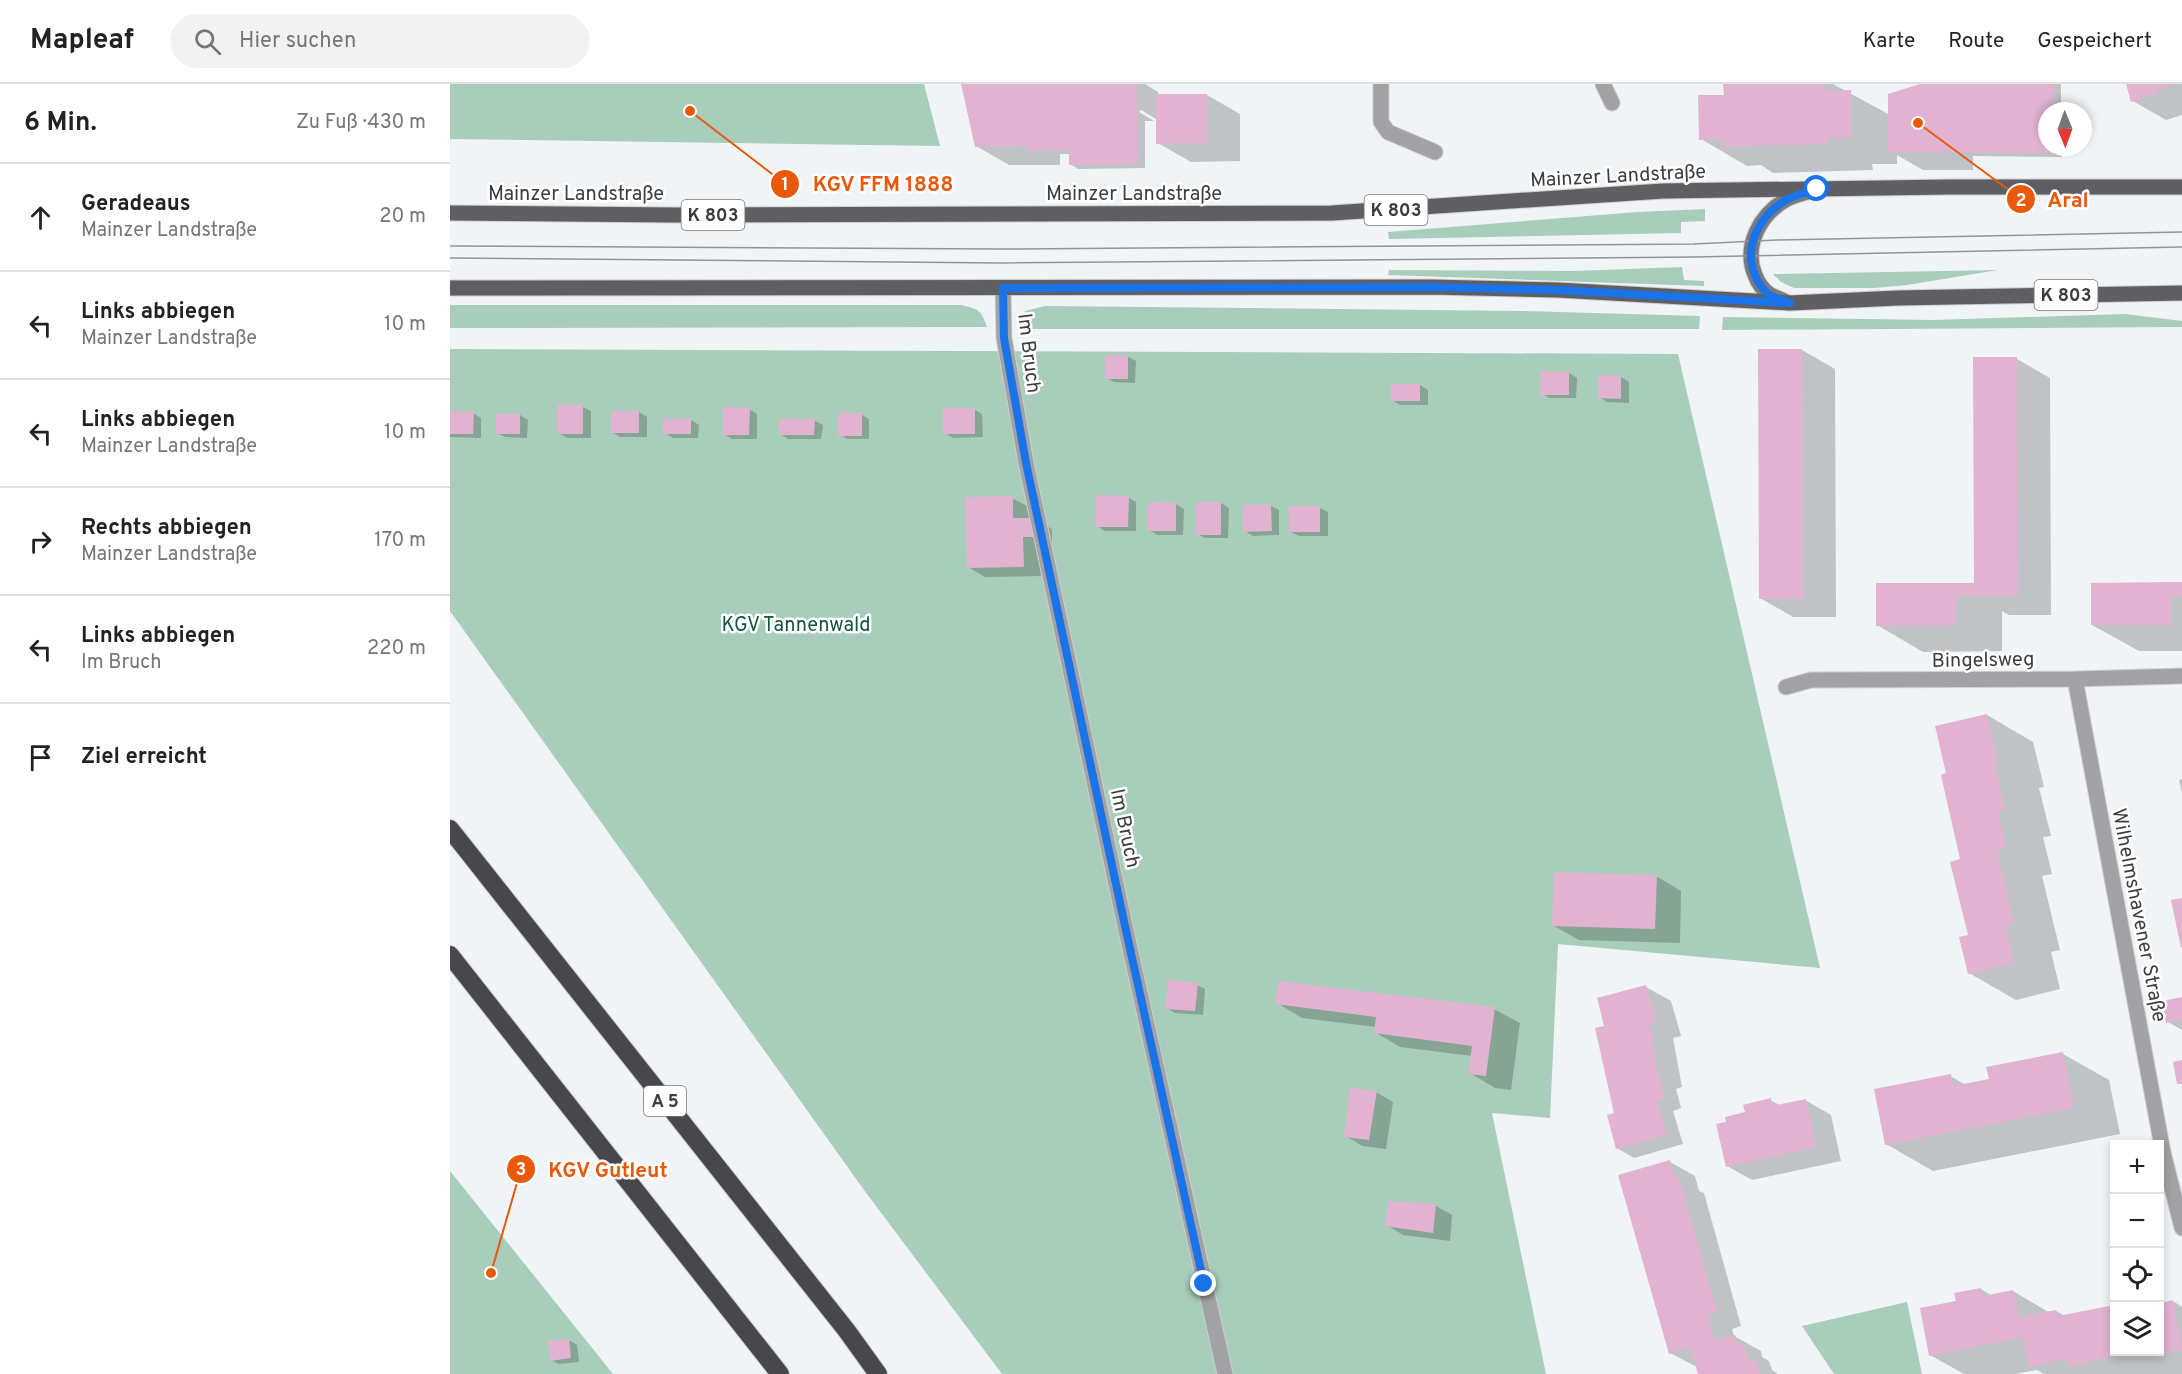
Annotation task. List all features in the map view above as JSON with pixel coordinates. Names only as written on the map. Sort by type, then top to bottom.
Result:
[{"type":"highway","name":"A 5","points":[[450,830],[847,1331],[878,1374]]},
{"type":"highway","points":[[450,955],[780,1374]]},
{"type":"main road","name":"Mainzer Landstraße","points":[[450,213],[698,215],[1332,213],[1663,191],[2182,187]]},
{"type":"main road","name":"K 803","points":[[450,288],[1431,287],[1558,290],[1790,303],[1898,298],[2182,293]]},
{"type":"street","points":[[1381,84],[1381,122],[1388,132],[1435,152]]},
{"type":"street","points":[[1603,84],[1612,103]]},
{"type":"street","name":"Mainzer Landstraße","points":[[1790,303],[1769,294],[1759,284],[1750,255],[1751,241],[1760,225],[1786,199],[1817,189]]},
{"type":"street","name":"Im Bruch","points":[[1003,288],[1004,338],[1026,463],[1125,926],[1225,1374]]},
{"type":"street","name":"Bingelsweg","points":[[1786,687],[1811,680],[2075,679],[2182,676]]},
{"type":"street","name":"Wilhelmshavener Straße","points":[[2075,679],[2163,1152],[2182,1228]]},
{"type":"green space","points":[[450,84],[924,84],[940,146],[450,139]]},
{"type":"green space","points":[[1705,209],[1705,221],[1681,222],[1681,233],[1389,239],[1388,232],[1638,212]]},
{"type":"green space","points":[[1682,267],[1684,280],[1704,281],[1704,286],[1388,275],[1389,270],[1574,271]]},
{"type":"green space","points":[[1998,270],[1874,288],[1794,288],[1781,282],[1773,274]]},
{"type":"green space","points":[[450,305],[961,305],[978,311],[987,327],[450,328]]},
{"type":"green space","points":[[1045,306],[1523,311],[1700,316],[1699,329],[1021,329],[1025,311]]},
{"type":"green space","points":[[2125,314],[2182,321],[2182,327],[1722,330],[1723,317],[1933,320]]},
{"type":"green space","name":"KGV Tannenwald","points":[[450,349],[1678,354],[1820,968],[1558,944],[1550,1118],[1492,1113],[1546,1374],[1002,1374],[864,1190],[450,611]]},
{"type":"green space","points":[[450,1171],[613,1374],[450,1374]]},
{"type":"green space","points":[[1907,1302],[1922,1374],[1834,1374],[1802,1326]]},
{"type":"building","points":[[961,84],[1137,84],[1138,164],[1069,165],[1069,150],[1027,151],[1028,146],[975,147]]},
{"type":"building","points":[[1723,84],[1825,84],[1825,91],[1851,90],[1851,138],[1827,138],[1827,144],[1725,147],[1725,139],[1699,140],[1698,95],[1724,95]]},
{"type":"building","points":[[1920,84],[2054,84],[2054,102],[2038,102],[2038,153],[1888,152],[1888,94]]},
{"type":"building","points":[[2126,84],[2173,85],[2156,90],[2157,94],[2131,102]]},
{"type":"building","points":[[1156,94],[1207,94],[1207,143],[1156,144]]},
{"type":"building","points":[[1758,349],[1802,349],[1803,599],[1759,599]]},
{"type":"building","points":[[1105,355],[1128,355],[1128,379],[1105,379]]},
{"type":"building","points":[[1973,357],[2017,357],[2018,596],[1956,596],[1956,626],[1876,626],[1876,583],[1974,583]]},
{"type":"building","points":[[1541,371],[1569,372],[1569,395],[1540,395]]},
{"type":"building","points":[[1598,375],[1621,376],[1621,399],[1598,398]]},
{"type":"building","points":[[1391,384],[1420,384],[1420,401],[1391,401]]},
{"type":"building","points":[[557,405],[583,405],[583,434],[557,434]]},
{"type":"building","points":[[723,407],[750,408],[749,435],[723,435]]},
{"type":"building","points":[[943,408],[975,408],[975,434],[943,434]]},
{"type":"building","points":[[450,411],[474,412],[473,434],[450,434]]},
{"type":"building","points":[[611,411],[639,411],[639,433],[611,433]]},
{"type":"building","points":[[838,413],[862,413],[862,436],[838,436]]},
{"type":"building","points":[[496,414],[520,414],[520,434],[496,434]]},
{"type":"building","points":[[663,419],[691,419],[691,434],[663,434]]},
{"type":"building","points":[[779,419],[815,419],[814,435],[779,435]]},
{"type":"building","points":[[1096,495],[1129,496],[1128,527],[1095,527]]},
{"type":"building","points":[[1013,496],[1013,518],[1035,518],[1036,537],[1023,537],[1024,567],[967,568],[965,497]]},
{"type":"building","points":[[1148,502],[1176,503],[1176,531],[1147,531]]},
{"type":"building","points":[[1196,502],[1221,502],[1221,535],[1196,535]]},
{"type":"building","points":[[1271,504],[1272,531],[1243,532],[1243,505]]},
{"type":"building","points":[[1289,506],[1320,506],[1320,532],[1289,532]]},
{"type":"building","points":[[2182,582],[2182,596],[2171,596],[2171,625],[2091,625],[2091,583]]},
{"type":"building","points":[[1987,714],[1998,761],[1994,762],[2005,809],[1998,811],[2006,848],[1997,850],[2014,924],[2006,926],[2014,963],[1968,974],[1959,937],[1968,935],[1950,862],[1960,859],[1941,775],[1946,773],[1935,726]]},
{"type":"building","points":[[1554,872],[1657,875],[1655,929],[1552,926]]},
{"type":"building","points":[[2182,898],[2182,947],[2181,948],[2171,900]]},
{"type":"building","points":[[1168,980],[1198,983],[1195,1011],[1165,1009]]},
{"type":"building","points":[[1278,981],[1495,1007],[1486,1076],[1468,1074],[1472,1046],[1374,1033],[1376,1017],[1275,1004]]},
{"type":"building","points":[[1646,985],[1657,1022],[1649,1024],[1665,1099],[1657,1101],[1667,1135],[1616,1149],[1607,1115],[1614,1113],[1595,1028],[1604,1026],[1597,998]]},
{"type":"building","points":[[2182,997],[2182,1020],[2166,1023],[2162,1001]]},
{"type":"building","points":[[2063,1052],[2074,1108],[1885,1145],[1874,1089],[1951,1074],[1953,1086],[1989,1079],[1986,1067]]},
{"type":"building","points":[[2182,1060],[2182,1084],[2177,1084],[2173,1062]]},
{"type":"building","points":[[1350,1088],[1377,1091],[1369,1140],[1344,1137]]},
{"type":"building","points":[[1771,1098],[1772,1106],[1806,1099],[1816,1147],[1726,1167],[1716,1124],[1726,1122],[1725,1117],[1745,1112],[1743,1105]]},
{"type":"building","points":[[1670,1160],[1675,1178],[1679,1177],[1717,1312],[1708,1315],[1715,1340],[1735,1335],[1739,1346],[1744,1344],[1749,1362],[1756,1359],[1760,1374],[1698,1374],[1690,1347],[1669,1354],[1618,1175]]},
{"type":"building","points":[[1388,1201],[1436,1204],[1433,1233],[1385,1226]]},
{"type":"building","points":[[1981,1288],[1983,1296],[2013,1290],[2019,1317],[2056,1310],[2058,1316],[2110,1306],[2110,1356],[2119,1356],[2067,1366],[2066,1359],[2029,1367],[2023,1337],[1929,1356],[1920,1308],[1956,1301],[1954,1293]]},
{"type":"building","points":[[2173,1300],[2182,1350],[2164,1353],[2164,1302]]},
{"type":"building","points":[[569,1339],[571,1358],[550,1361],[548,1341]]},
{"type":"tram line","points":[[450,246],[1002,249],[1694,244],[1777,240],[2182,232]]},
{"type":"tram line","points":[[450,258],[1001,263],[1694,257],[2182,247]]},
{"type":"place","name":"KGV FFM 1888","points":[[690,111]]},
{"type":"place","name":"Aral","points":[[1918,123]]},
{"type":"place","name":"KGV Gutleut","points":[[491,1273]]},
{"type":"route","points":[[1204,1284],[1026,463],[1004,338],[1003,288],[1431,287],[1558,290],[1790,303],[1769,294],[1759,284],[1750,255],[1751,241],[1760,225],[1786,199],[1817,189]]}]
